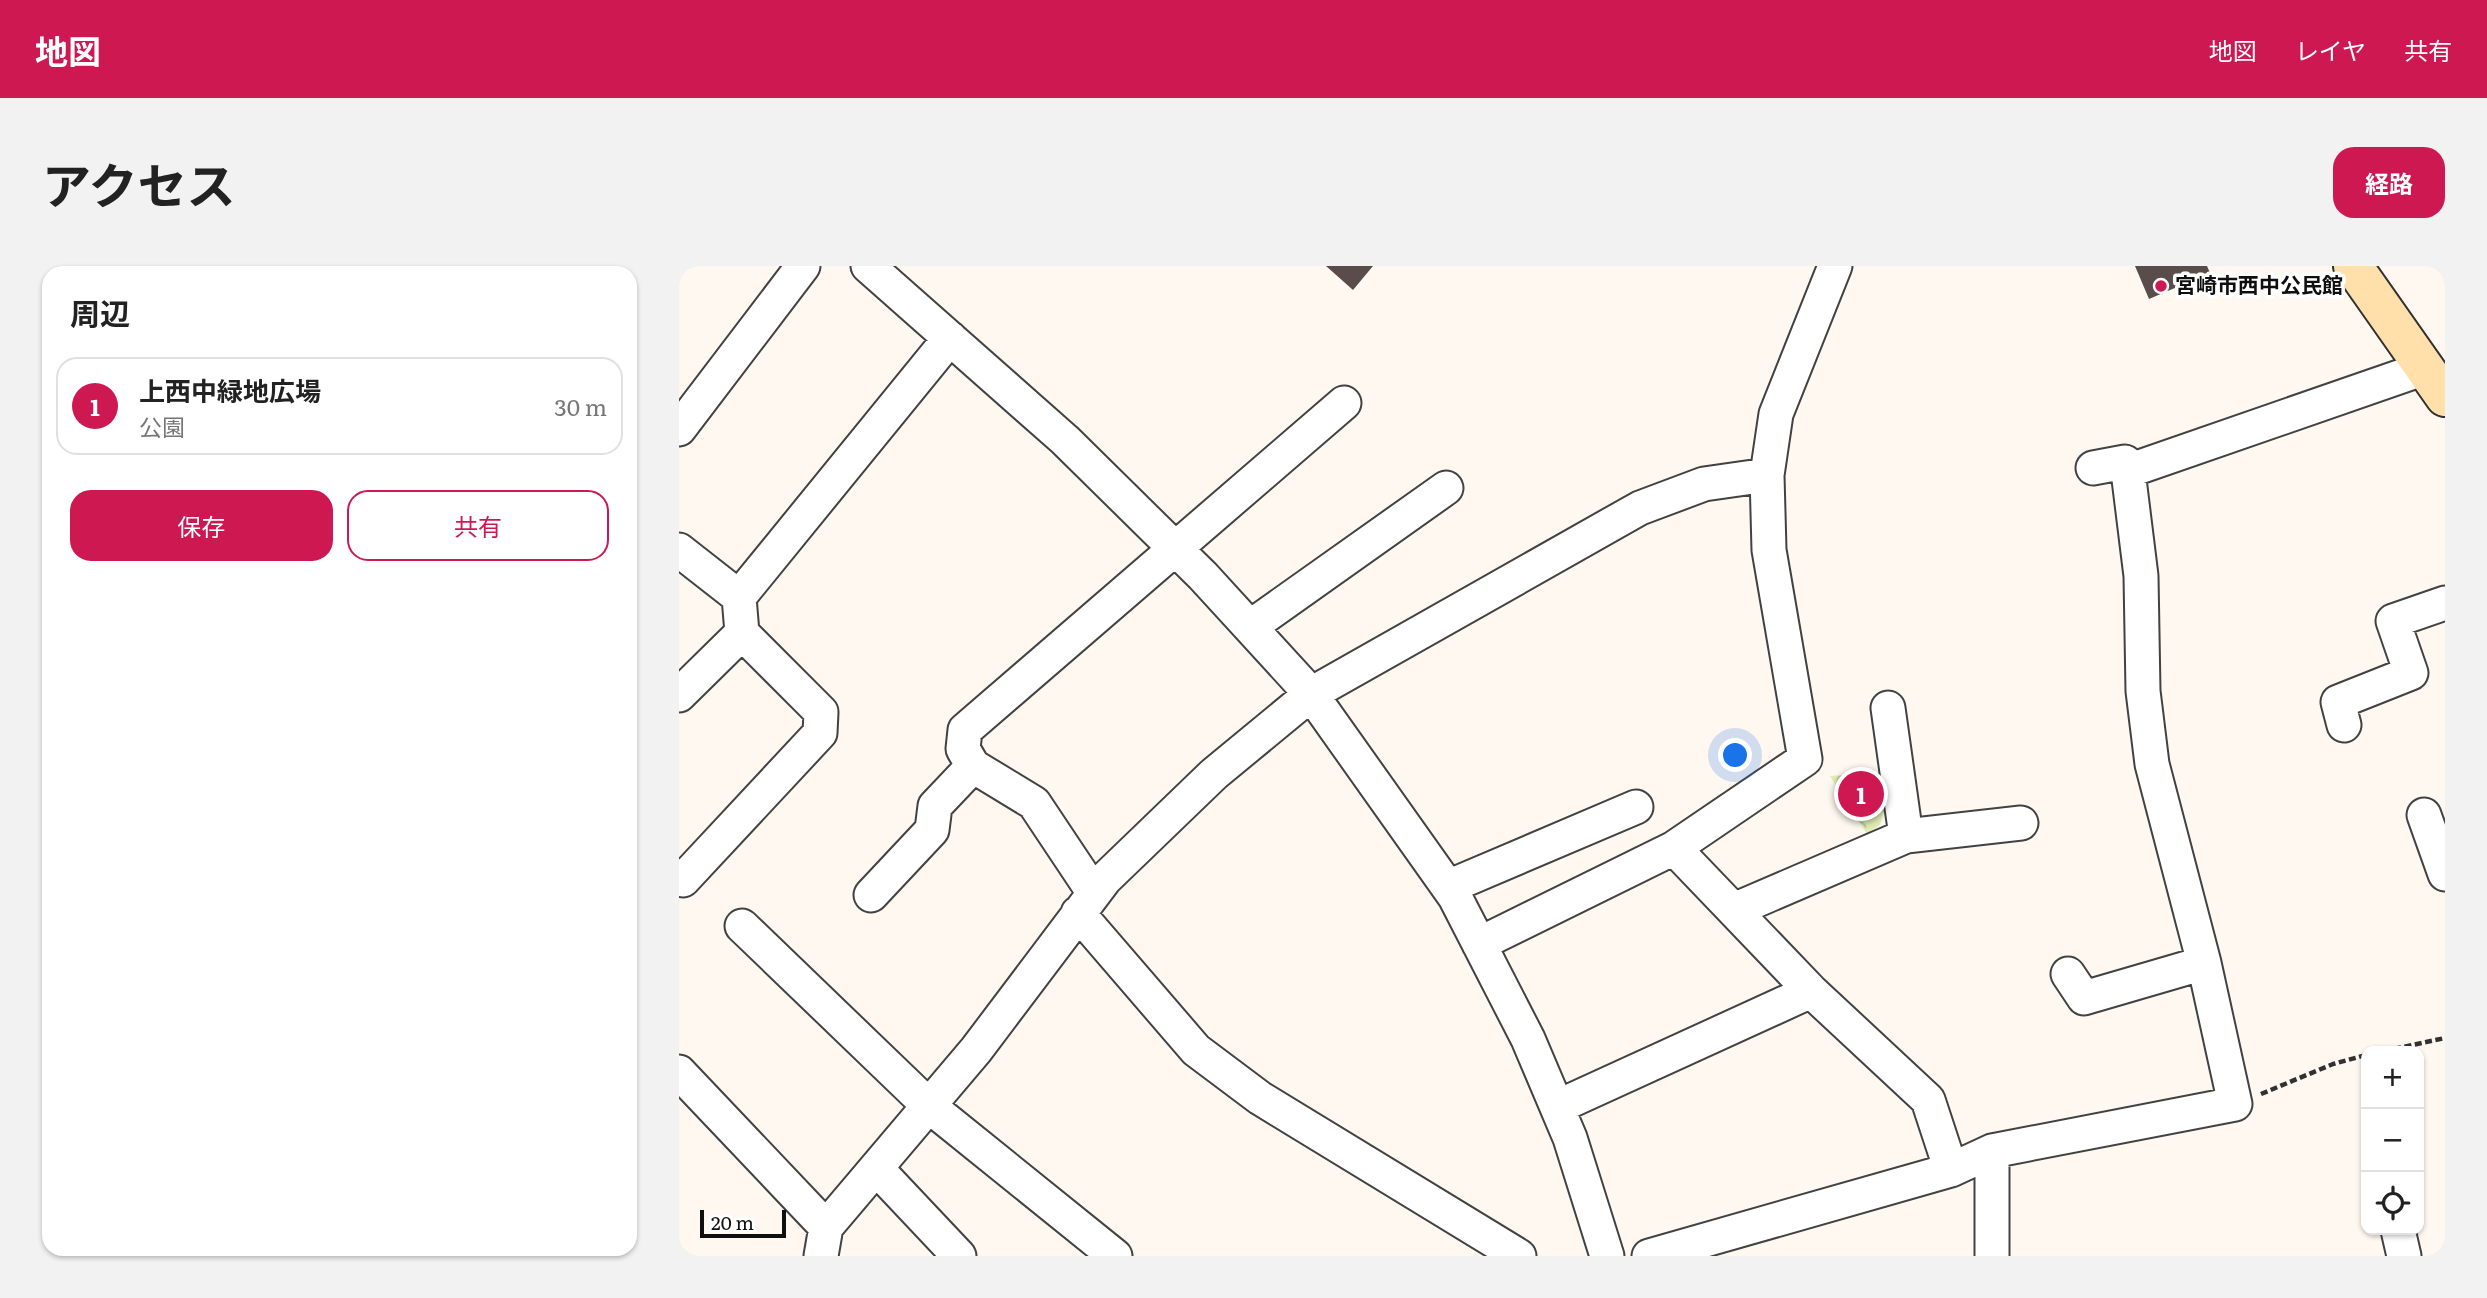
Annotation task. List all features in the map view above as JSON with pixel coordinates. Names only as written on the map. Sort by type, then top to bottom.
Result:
[{"type":"street","points":[[679,429],[803,266]]},
{"type":"street","points":[[868,266],[1065,440],[1175,548],[1311,694],[1448,887],[1479,944],[1528,1039],[1570,1138],[1607,1256]]},
{"type":"street","points":[[1479,944],[1674,848],[1805,760],[1769,550],[1767,475],[1776,414],[1835,266]]},
{"type":"street","points":[[2128,471],[2435,382],[2353,266]]},
{"type":"street","points":[[679,876],[683,880],[820,733],[821,712],[742,633],[739,597],[950,338]]},
{"type":"street","points":[[1344,403],[965,730],[963,749],[973,766],[1034,803],[1086,903],[1196,1050],[1260,1098],[1519,1256]]},
{"type":"street","points":[[1649,1256],[1951,1170],[1992,1151],[2235,1104],[2204,963],[2152,764],[2143,691],[2141,576],[2128,471],[2125,461],[2093,468]]},
{"type":"street","points":[[679,1072],[824,1241],[876,1168],[976,1050],[1105,879],[1214,774],[1311,694],[1640,508],[1704,484],[1767,475]]},
{"type":"street","points":[[1251,627],[1446,488]]},
{"type":"street","points":[[679,550],[739,597]]},
{"type":"street","points":[[2344,725],[2338,702],[2411,673],[2393,621],[2445,603]]},
{"type":"street","points":[[679,695],[742,633]]},
{"type":"street","points":[[1888,708],[1906,836]]},
{"type":"street","points":[[871,895],[932,830],[935,806],[973,766]]},
{"type":"street","points":[[1448,887],[1636,807]]},
{"type":"street","points":[[2424,815],[2445,874]]},
{"type":"street","points":[[1734,910],[1906,836],[2021,823]]},
{"type":"street","points":[[1674,848],[1811,991],[1928,1100],[1951,1170]]},
{"type":"street","points":[[742,926],[929,1106],[1115,1256]]},
{"type":"street","points":[[2068,974],[2084,998],[2204,963]]},
{"type":"street","points":[[1557,1107],[1811,991]]},
{"type":"street","points":[[1992,1151],[1992,1256]]},
{"type":"street","points":[[876,1168],[959,1256]]},
{"type":"street","points":[[2399,1235],[2403,1256]]},
{"type":"path","points":[[2407,1046],[2445,1038]]},
{"type":"path","points":[[2235,1104],[2333,1064],[2361,1056]]},
{"type":"green space","points":[[1877,773],[1884,812],[1880,825],[1867,834],[1830,776]]},
{"type":"building","points":[[1326,266],[1373,266],[1353,290]]},
{"type":"building","name":"宮崎市西中公民館","points":[[2135,266],[2207,266],[2210,273],[2149,299]]},
{"type":"place","name":"宮崎市西中公民館","points":[[2161,286]]},
{"type":"place","name":"上西中緑地広場","points":[[1861,794]]}]
